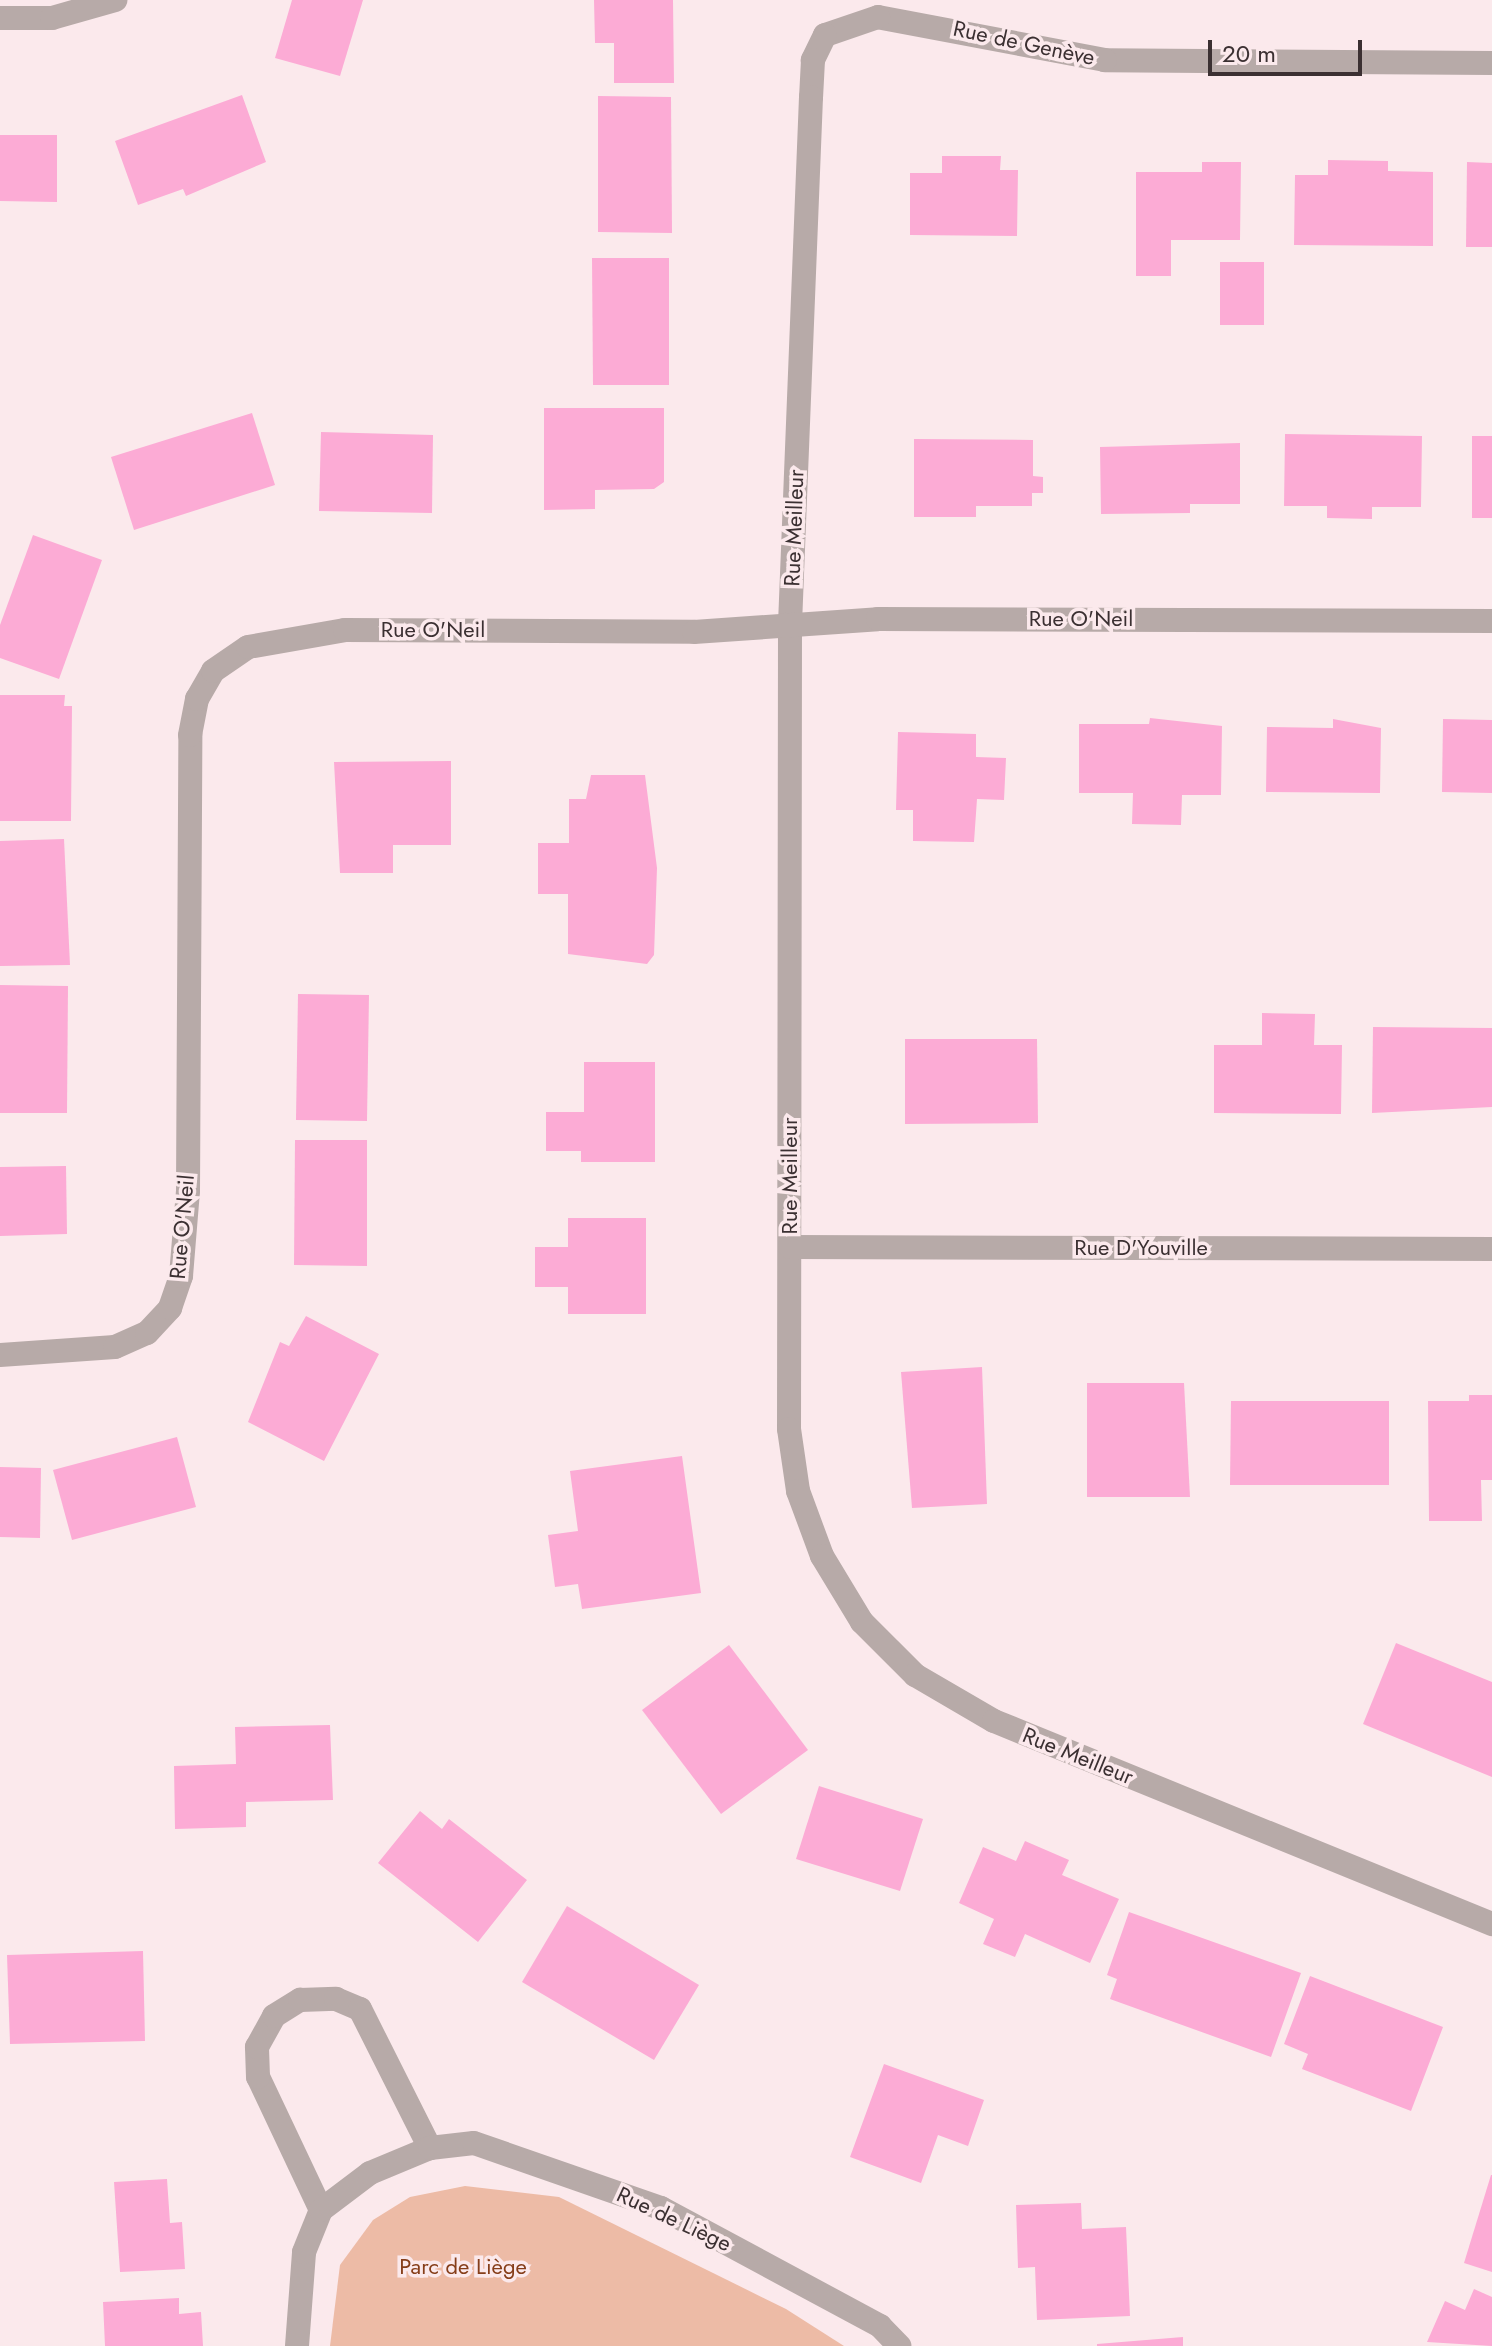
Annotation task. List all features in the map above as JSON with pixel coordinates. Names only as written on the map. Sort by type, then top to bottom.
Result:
[{"type":"street","points":[[0,18],[52,18],[115,0]]},
{"type":"street","name":"Rue de Genève","points":[[845,24],[911,18],[1105,60],[1492,63]]},
{"type":"street","name":"Rue Meilleur","points":[[845,24],[825,35],[813,60],[790,624],[789,1429],[798,1491],[822,1556],[862,1622],[915,1675],[994,1721],[1492,1924]]},
{"type":"street","name":"Rue O'Neil","points":[[0,1355],[115,1347],[147,1333],[170,1308],[181,1276],[188,1191],[190,735],[197,699],[213,671],[248,647],[295,633],[694,632],[790,624],[1492,621]]},
{"type":"street","name":"Rue D'Youville","points":[[790,1247],[1492,1249]]},
{"type":"street","points":[[297,2346],[304,2252],[321,2210],[258,2077],[257,2047],[274,2016],[300,2000],[336,1999],[360,2009],[430,2148]]},
{"type":"street","name":"Rue de Liège","points":[[321,2210],[370,2173],[430,2148],[474,2143],[519,2154],[661,2208],[880,2326],[899,2346]]},
{"type":"green space","name":"Parc de Liège","points":[[465,2186],[559,2197],[786,2309],[844,2346],[330,2346],[340,2265],[373,2220],[410,2197]]},
{"type":"building","points":[[292,0],[363,0],[340,76],[275,58]]},
{"type":"building","points":[[594,0],[673,0],[674,83],[614,83],[614,43],[595,43]]},
{"type":"building","points":[[242,95],[266,162],[186,196],[183,189],[138,205],[115,141]]},
{"type":"building","points":[[598,96],[671,97],[672,233],[598,232]]},
{"type":"building","points":[[0,135],[57,135],[57,202],[0,201]]},
{"type":"building","points":[[942,156],[1001,156],[1000,170],[1018,170],[1017,236],[910,235],[910,173],[942,173]]},
{"type":"building","points":[[1328,160],[1388,161],[1388,171],[1433,172],[1433,246],[1294,245],[1295,175],[1328,175]]},
{"type":"building","points":[[1202,162],[1241,162],[1240,240],[1171,240],[1171,276],[1136,276],[1136,172],[1202,172]]},
{"type":"building","points":[[1467,162],[1492,163],[1492,247],[1466,247]]},
{"type":"building","points":[[592,258],[669,258],[669,385],[593,385]]},
{"type":"building","points":[[1220,262],[1264,262],[1264,325],[1220,325]]},
{"type":"building","points":[[544,408],[664,408],[664,482],[654,489],[595,490],[595,509],[544,510]]},
{"type":"building","points":[[252,413],[275,485],[134,530],[111,457]]},
{"type":"building","points":[[321,432],[433,435],[432,513],[319,511]]},
{"type":"building","points":[[1285,434],[1422,436],[1421,507],[1372,507],[1372,519],[1327,518],[1327,506],[1284,506]]},
{"type":"building","points":[[1472,436],[1492,436],[1492,518],[1472,518]]},
{"type":"building","points":[[914,439],[1033,440],[1033,476],[1043,477],[1043,493],[1032,493],[1032,506],[976,506],[976,517],[914,517]]},
{"type":"building","points":[[1240,443],[1240,504],[1190,504],[1190,513],[1101,514],[1100,447]]},
{"type":"building","points":[[33,535],[102,560],[59,679],[0,658],[0,625]]},
{"type":"building","points":[[0,695],[65,695],[64,706],[72,706],[71,821],[0,821]]},
{"type":"building","points":[[1150,718],[1222,726],[1221,795],[1182,795],[1181,825],[1132,824],[1133,793],[1079,793],[1079,724],[1149,724]]},
{"type":"building","points":[[1333,719],[1381,728],[1380,793],[1266,792],[1267,727],[1333,728]]},
{"type":"building","points":[[1443,719],[1492,720],[1492,793],[1442,792]]},
{"type":"building","points":[[898,732],[976,734],[976,757],[1006,758],[1004,800],[977,799],[974,842],[913,841],[913,810],[896,810]]},
{"type":"building","points":[[451,761],[451,845],[393,845],[393,873],[340,873],[334,762]]},
{"type":"building","points":[[591,775],[645,775],[657,868],[654,955],[647,964],[568,954],[568,894],[538,894],[538,843],[569,843],[569,799],[586,799]]},
{"type":"building","points":[[64,839],[70,965],[0,966],[0,841]]},
{"type":"building","points":[[0,985],[68,986],[67,1113],[0,1113]]},
{"type":"building","points":[[298,994],[369,995],[367,1121],[296,1120]]},
{"type":"building","points":[[1262,1013],[1315,1014],[1314,1045],[1342,1045],[1341,1114],[1214,1113],[1214,1045],[1262,1045]]},
{"type":"building","points":[[1373,1027],[1492,1028],[1492,1107],[1372,1113]]},
{"type":"building","points":[[905,1039],[1037,1039],[1038,1123],[905,1124]]},
{"type":"building","points":[[584,1062],[655,1062],[655,1162],[581,1162],[581,1151],[546,1151],[546,1112],[584,1112]]},
{"type":"building","points":[[295,1140],[367,1140],[367,1266],[294,1265]]},
{"type":"building","points":[[66,1166],[67,1234],[0,1236],[0,1167]]},
{"type":"building","points":[[568,1218],[646,1218],[646,1314],[568,1314],[568,1287],[535,1287],[535,1247],[568,1247]]},
{"type":"building","points":[[306,1316],[379,1354],[324,1461],[248,1422],[280,1342],[289,1346]]},
{"type":"building","points":[[982,1367],[987,1504],[912,1508],[901,1372]]},
{"type":"building","points":[[1087,1383],[1184,1383],[1190,1497],[1087,1497]]},
{"type":"building","points":[[1469,1395],[1492,1395],[1492,1480],[1481,1480],[1482,1521],[1429,1521],[1428,1401],[1469,1401]]},
{"type":"building","points":[[1231,1401],[1389,1401],[1389,1485],[1230,1485]]},
{"type":"building","points":[[177,1437],[196,1507],[72,1540],[53,1470]]},
{"type":"building","points":[[682,1456],[701,1593],[582,1609],[578,1584],[555,1587],[548,1535],[578,1531],[570,1471]]},
{"type":"building","points":[[0,1467],[41,1468],[40,1538],[0,1537]]},
{"type":"building","points":[[1396,1643],[1492,1682],[1492,1777],[1363,1724]]},
{"type":"building","points":[[729,1645],[808,1750],[721,1814],[642,1710]]},
{"type":"building","points":[[330,1725],[333,1800],[246,1802],[246,1827],[175,1829],[174,1766],[236,1764],[235,1727]]},
{"type":"building","points":[[819,1786],[923,1819],[900,1891],[796,1859]]},
{"type":"building","points":[[420,1811],[442,1829],[449,1819],[527,1880],[478,1942],[378,1863]]},
{"type":"building","points":[[1025,1841],[1069,1860],[1062,1875],[1119,1899],[1090,1963],[1025,1934],[1015,1957],[983,1944],[994,1919],[959,1903],[983,1847],[1016,1861]]},
{"type":"building","points":[[567,1906],[699,1985],[654,2060],[522,1982]]},
{"type":"building","points":[[1129,1912],[1301,1973],[1271,2057],[1110,1999],[1117,1979],[1107,1975]]},
{"type":"building","points":[[143,1951],[145,2041],[10,2044],[7,1955]]},
{"type":"building","points":[[1310,1976],[1443,2027],[1411,2111],[1302,2069],[1308,2054],[1284,2044]]},
{"type":"building","points":[[884,2064],[984,2100],[968,2146],[938,2135],[921,2183],[850,2157]]},
{"type":"building","points":[[1492,2175],[1492,2272],[1464,2263]]},
{"type":"building","points":[[167,2179],[170,2223],[182,2222],[185,2269],[120,2272],[114,2182]]},
{"type":"building","points":[[1081,2203],[1082,2229],[1126,2227],[1130,2316],[1037,2320],[1035,2267],[1018,2268],[1016,2205]]},
{"type":"building","points":[[1474,2289],[1492,2297],[1492,2346],[1427,2342],[1445,2301],[1465,2310]]},
{"type":"building","points":[[179,2298],[179,2314],[201,2312],[203,2346],[105,2346],[103,2302]]},
{"type":"building","points":[[1183,2337],[1183,2346],[1097,2346],[1097,2344]]}]
